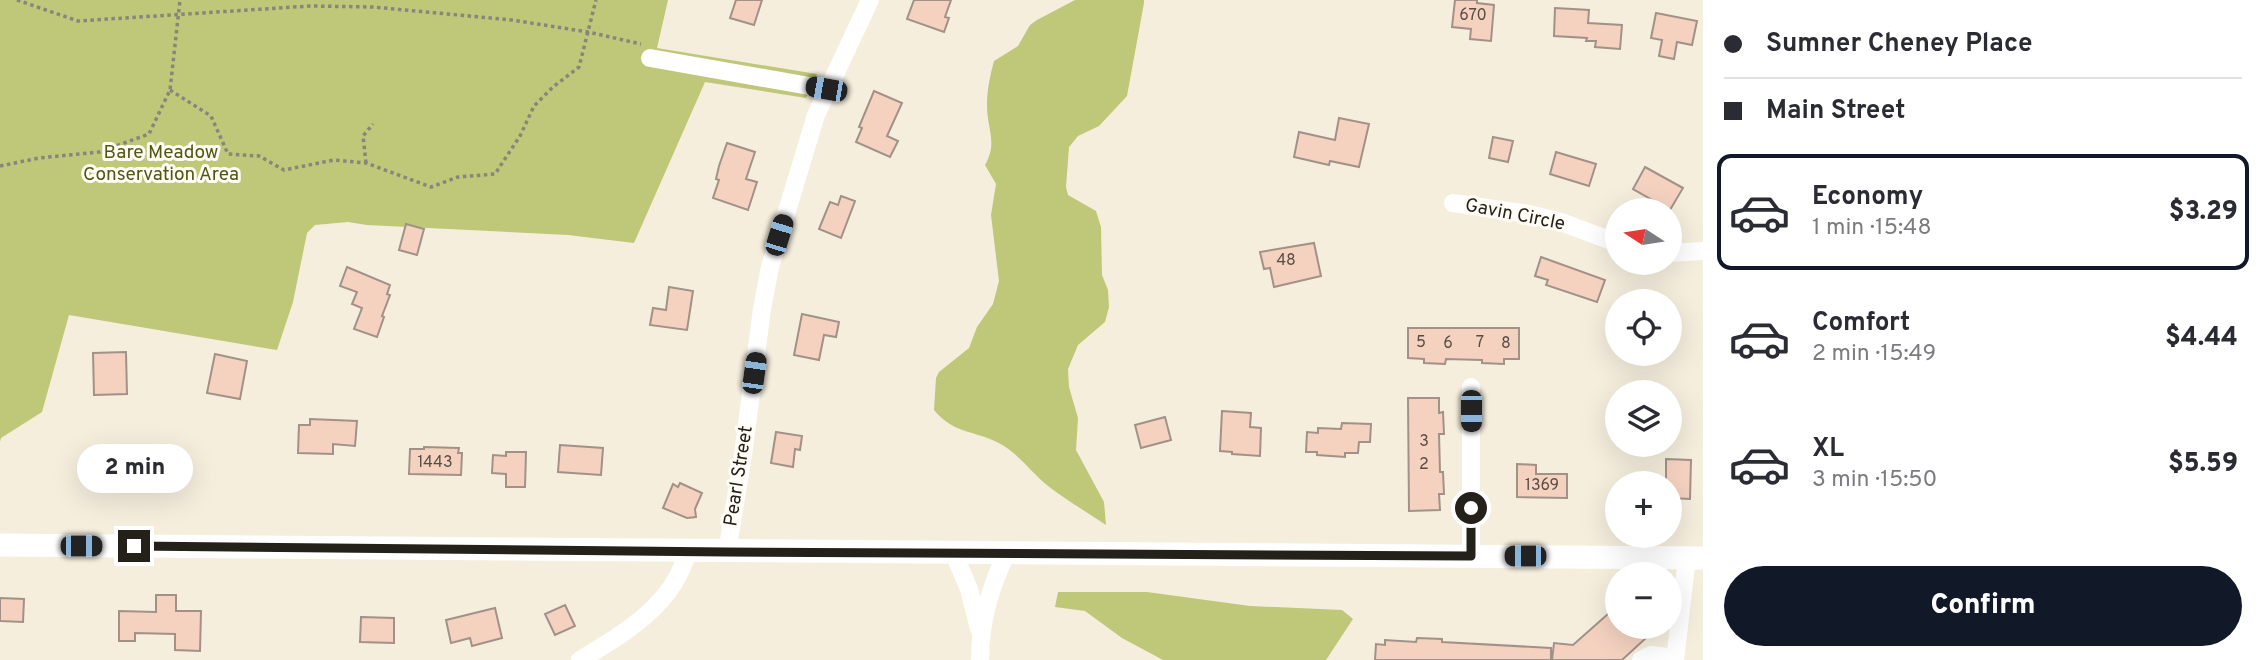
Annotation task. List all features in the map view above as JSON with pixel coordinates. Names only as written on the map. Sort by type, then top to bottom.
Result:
[{"type":"main road","points":[[0,545],[1695,558]]},
{"type":"street","name":"Pearl Street","points":[[727,552],[765,291],[782,224],[826,89],[870,0]]},
{"type":"street","points":[[648,52],[826,89]]},
{"type":"street","name":"Gavin Circle","points":[[1453,203],[1529,214],[1561,222],[1605,238]]},
{"type":"street","points":[[1682,252],[1703,251]]},
{"type":"street","points":[[1471,387],[1471,556]]},
{"type":"street","points":[[580,660],[638,622],[656,606],[678,580],[687,552]]},
{"type":"street","points":[[953,552],[969,589],[980,635]]},
{"type":"street","points":[[979,660],[980,635],[990,589],[1006,552]]},
{"type":"street","points":[[1641,660],[1651,656],[1675,659],[1695,558]]},
{"type":"path","points":[[17,0],[78,21],[310,6],[373,7],[512,20],[589,32],[648,52]]},
{"type":"path","points":[[0,166],[38,158],[99,152],[149,134],[170,90],[180,0]]},
{"type":"path","points":[[170,90],[211,116],[228,154],[259,156],[284,170],[334,160],[366,163],[431,187],[458,177],[495,174],[520,136],[534,106],[579,67],[596,0]]},
{"type":"path","points":[[366,163],[363,136],[373,124]]},
{"type":"green space","name":"Bare Meadow Conservation Area","points":[[0,0],[668,0],[657,48],[817,74],[806,98],[705,82],[634,243],[568,235],[348,222],[315,225],[307,233],[293,302],[277,350],[69,315],[42,412],[1,438],[0,442]]},
{"type":"green space","points":[[1075,0],[1144,0],[1127,96],[1099,126],[1078,136],[1069,147],[1066,187],[1068,195],[1096,211],[1101,227],[1102,275],[1108,290],[1109,307],[1105,322],[1078,345],[1068,369],[1069,387],[1078,418],[1076,450],[1104,502],[1106,525],[1048,486],[1004,446],[959,429],[934,410],[936,378],[939,372],[969,348],[977,327],[993,304],[999,281],[991,215],[996,184],[985,165],[991,149],[987,99],[994,61],[1018,46],[1030,25]]},
{"type":"green space","points":[[1058,592],[1147,592],[1250,606],[1342,610],[1353,619],[1326,660],[1163,660],[1122,638],[1085,611],[1055,607]]},
{"type":"building","points":[[736,0],[762,0],[754,25],[730,18]]},
{"type":"building","points":[[914,0],[951,0],[945,17],[949,18],[944,32],[907,19]]},
{"type":"building","points":[[1455,0],[1477,0],[1477,3],[1494,5],[1491,41],[1470,39],[1471,29],[1452,27]]},
{"type":"building","points":[[1555,8],[1589,10],[1588,23],[1622,25],[1620,49],[1595,47],[1596,41],[1586,41],[1587,38],[1554,36]]},
{"type":"building","points":[[1656,13],[1697,21],[1692,45],[1677,42],[1674,59],[1659,56],[1662,40],[1651,38]]},
{"type":"building","points":[[874,91],[902,103],[887,136],[898,141],[890,157],[856,142],[862,128],[859,127]]},
{"type":"building","points":[[1339,118],[1369,124],[1359,167],[1330,161],[1329,165],[1294,157],[1299,132],[1335,140]]},
{"type":"building","points":[[1493,137],[1513,141],[1508,162],[1489,158]]},
{"type":"building","points":[[727,143],[755,152],[746,179],[757,182],[748,210],[713,198]]},
{"type":"building","points":[[1556,152],[1596,164],[1589,186],[1550,174]]},
{"type":"building","points":[[1645,167],[1683,188],[1677,198],[1649,198],[1633,189]]},
{"type":"building","points":[[841,196],[855,201],[841,238],[819,229],[830,202],[838,205]]},
{"type":"building","points":[[406,224],[424,229],[417,255],[399,250]]},
{"type":"building","points":[[1314,243],[1321,276],[1274,287],[1270,268],[1264,269],[1260,252]]},
{"type":"building","points":[[1541,257],[1605,280],[1597,302],[1546,285],[1548,280],[1535,276]]},
{"type":"building","points":[[347,267],[390,285],[387,294],[390,295],[377,337],[354,329],[362,308],[352,304],[357,292],[340,286]]},
{"type":"building","points":[[669,287],[693,291],[687,330],[650,325],[653,308],[666,310]]},
{"type":"building","points":[[802,314],[839,322],[836,337],[824,335],[819,360],[794,355]]},
{"type":"building","points":[[1408,328],[1519,328],[1519,359],[1504,359],[1504,364],[1446,359],[1445,364],[1424,363],[1424,359],[1408,358]]},
{"type":"building","points":[[126,352],[127,394],[94,395],[93,353]]},
{"type":"building","points":[[215,354],[247,361],[240,399],[207,393]]},
{"type":"building","points":[[1408,398],[1439,398],[1439,413],[1443,412],[1444,434],[1439,434],[1440,472],[1443,472],[1444,494],[1439,494],[1440,510],[1409,511]]},
{"type":"building","points":[[1222,411],[1251,413],[1250,427],[1261,428],[1260,456],[1220,451]]},
{"type":"building","points":[[1165,417],[1171,440],[1141,448],[1135,425]]},
{"type":"building","points":[[310,419],[357,421],[355,446],[333,444],[333,454],[298,453],[299,425],[310,425]]},
{"type":"building","points":[[1342,423],[1371,424],[1370,442],[1359,442],[1358,453],[1345,453],[1345,457],[1306,452],[1307,432],[1318,433],[1318,428],[1341,429]]},
{"type":"building","points":[[776,432],[802,436],[800,450],[795,449],[793,467],[771,463]]},
{"type":"building","points":[[560,445],[603,448],[601,475],[558,472]]},
{"type":"building","points":[[459,448],[458,453],[462,453],[461,475],[409,474],[410,449]]},
{"type":"building","points":[[506,452],[526,452],[525,487],[506,487],[506,474],[492,473],[493,455],[506,456]]},
{"type":"building","points":[[1666,459],[1691,460],[1690,499],[1682,499],[1682,471],[1666,471]]},
{"type":"building","points":[[1517,464],[1536,465],[1536,474],[1567,474],[1567,498],[1517,497]]},
{"type":"building","points":[[680,483],[702,493],[695,509],[696,517],[687,518],[663,508],[673,484],[678,487]]},
{"type":"building","points":[[156,595],[176,595],[176,611],[201,611],[200,651],[175,650],[175,634],[135,633],[135,641],[119,641],[119,611],[156,612]]},
{"type":"building","points":[[0,598],[24,599],[23,622],[0,621]]},
{"type":"building","points":[[565,605],[575,626],[555,635],[545,614]]},
{"type":"building","points":[[495,608],[502,638],[472,646],[470,638],[451,643],[446,620]]},
{"type":"building","points":[[361,617],[394,618],[394,643],[360,642]]},
{"type":"building","points":[[1605,617],[1605,639],[1645,639],[1622,660],[1552,660],[1554,643],[1573,645]]},
{"type":"building","points":[[1417,638],[1442,639],[1442,642],[1551,648],[1551,660],[1375,660],[1376,644],[1385,645],[1385,640],[1416,642]]},
{"type":"route","points":[[134,546],[1471,556],[1471,508]]}]
